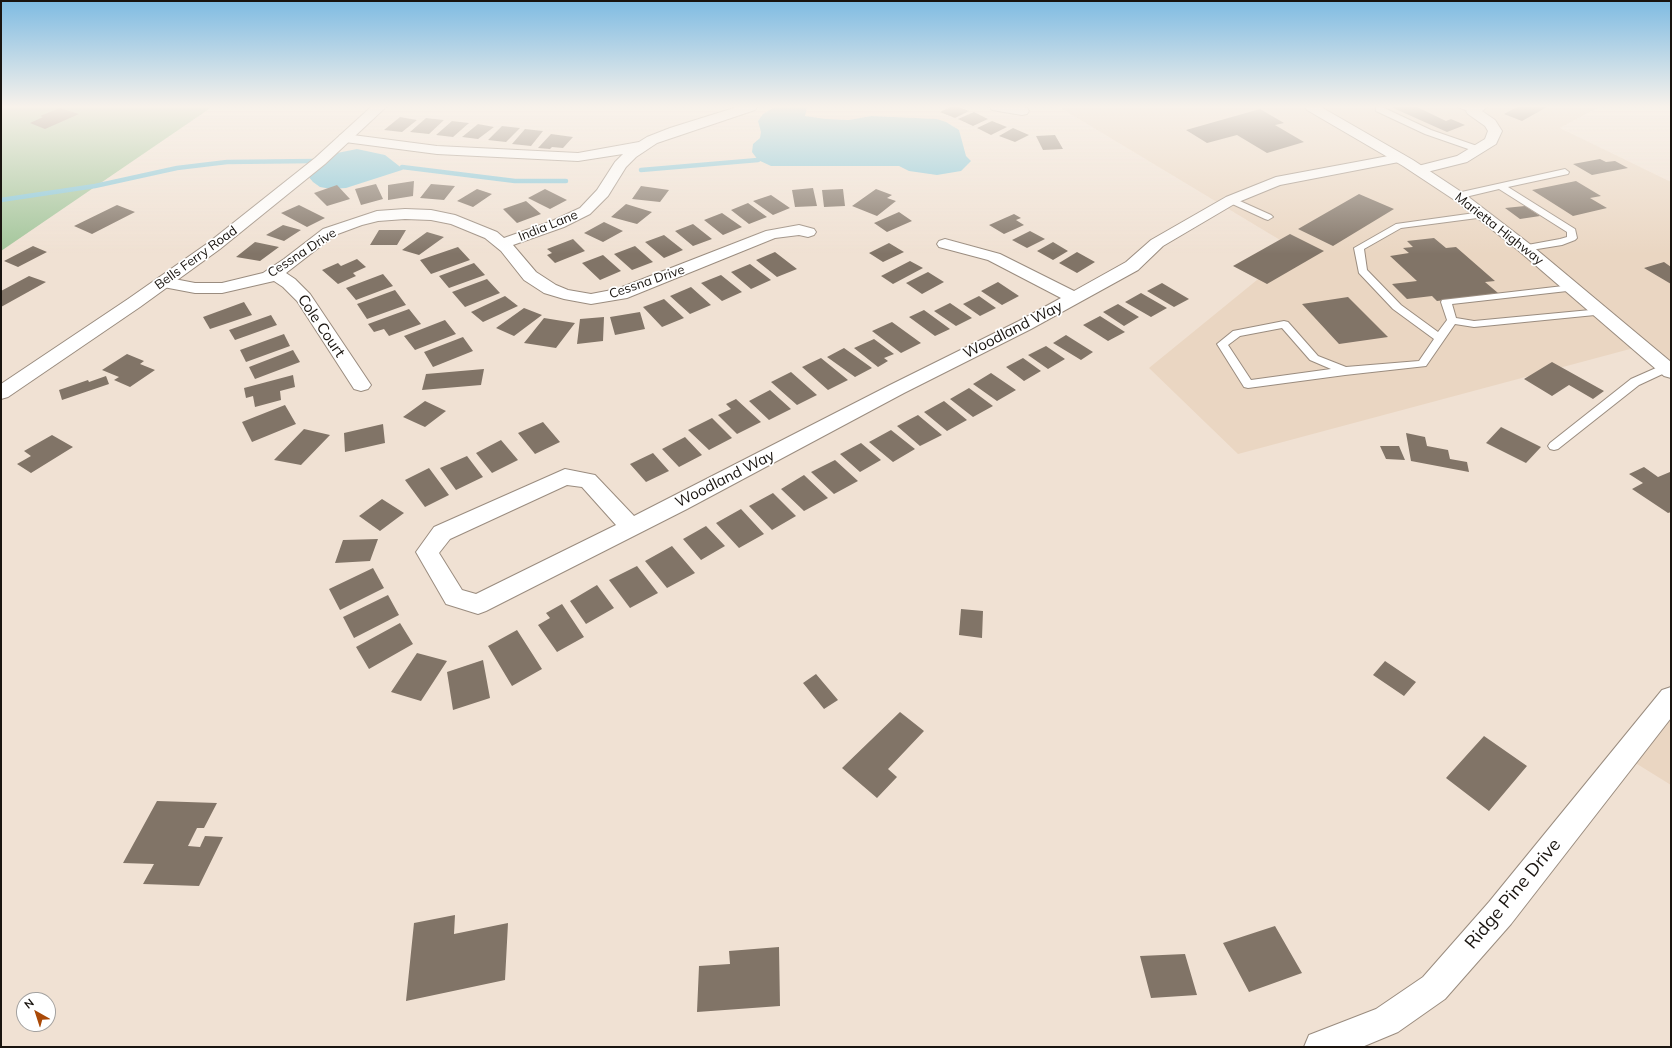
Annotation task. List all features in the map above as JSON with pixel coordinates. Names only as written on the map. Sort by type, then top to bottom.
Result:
[{"type":"street","name":"Bells Ferry Road","points":[[1,393],[164,282],[214,246],[326,156]]},
{"type":"street","points":[[549,156],[584,156]]},
{"type":"street","name":"India Lane","points":[[502,244],[558,224],[585,211],[603,192],[620,165],[631,156]]},
{"type":"street","name":"Marietta Highway","points":[[1396,156],[1457,196],[1525,248],[1668,370]]},
{"type":"street","points":[[1419,170],[1452,163],[1467,156]]},
{"type":"street","name":"Woodland Way","points":[[631,527],[588,480],[565,477],[442,533],[427,552],[454,597],[478,604],[631,527],[1075,298],[1132,266],[1157,243],[1231,200],[1276,181],[1400,158]]},
{"type":"street","name":"Cessna Drive","points":[[164,282],[195,288],[222,288],[246,283],[269,277],[329,232],[356,222],[377,216],[405,214],[431,215],[455,220],[491,235],[502,244],[530,276],[550,289],[564,294],[591,299],[621,294],[772,234],[799,230],[808,232]]},
{"type":"street","points":[[945,244],[994,257],[1075,298]]},
{"type":"street","name":"Cole Court","points":[[274,273],[290,283],[304,298],[361,385]]},
{"type":"street","name":"Ridge Pine Drive","points":[[1321,1047],[1387,1021],[1434,988],[1500,914],[1671,698]]},
{"type":"lane","points":[[1457,196],[1565,172]]},
{"type":"lane","points":[[1502,187],[1572,231],[1572,238],[1562,242],[1525,248]]},
{"type":"lane","points":[[1231,200],[1268,217]]},
{"type":"lane","points":[[1439,338],[1397,307],[1362,271],[1359,248],[1399,226],[1482,215]]},
{"type":"lane","points":[[1452,320],[1446,302],[1572,288]]},
{"type":"lane","points":[[1452,320],[1474,324],[1601,312]]},
{"type":"lane","points":[[1346,371],[1314,358],[1284,324],[1237,333],[1222,344],[1248,384],[1346,371],[1422,364],[1452,320]]},
{"type":"lane","points":[[1554,446],[1635,382],[1668,370]]},
{"type":"shaded area","points":[[1140,156],[1617,156],[1671,182],[1671,367],[1645,345],[1238,454],[1149,368],[1295,249]]},
{"type":"shaded area","points":[[1671,707],[1671,785],[1629,759]]},
{"type":"green space","points":[[1,156],[140,156],[1,251]]},
{"type":"water","points":[[326,156],[386,156],[403,169],[346,188],[331,189],[320,187],[307,175]]},
{"type":"water","points":[[755,156],[966,156],[971,161],[961,171],[937,175],[909,171],[899,166],[771,166],[758,160]]},
{"type":"building","points":[[1600,159],[1606,162],[1615,161],[1628,168],[1592,175],[1573,164]]},
{"type":"building","points":[[414,181],[413,196],[388,200],[388,185]]},
{"type":"building","points":[[1576,181],[1601,196],[1590,198],[1607,208],[1573,216],[1532,190]]},
{"type":"building","points":[[376,184],[383,199],[361,205],[355,189]]},
{"type":"building","points":[[431,184],[455,186],[444,200],[420,198]]},
{"type":"building","points":[[337,185],[350,199],[327,206],[314,193]]},
{"type":"building","points":[[641,186],[669,190],[660,202],[632,199]]},
{"type":"building","points":[[813,188],[817,206],[795,207],[792,190]]},
{"type":"building","points":[[477,189],[492,194],[473,207],[457,201]]},
{"type":"building","points":[[545,189],[567,200],[550,209],[528,198]]},
{"type":"building","points":[[843,189],[845,206],[824,207],[822,190]]},
{"type":"building","points":[[876,189],[892,195],[887,198],[896,201],[877,216],[852,206]]},
{"type":"building","points":[[1359,194],[1394,209],[1333,246],[1298,229]]},
{"type":"building","points":[[771,195],[790,208],[773,215],[753,201]]},
{"type":"building","points":[[526,201],[541,214],[517,223],[503,209]]},
{"type":"building","points":[[748,203],[767,217],[749,224],[731,210]]},
{"type":"building","points":[[626,204],[652,212],[637,224],[611,217]]},
{"type":"building","points":[[117,205],[135,212],[92,234],[74,226]]},
{"type":"building","points":[[299,205],[325,218],[307,227],[281,213]]},
{"type":"building","points":[[1525,206],[1540,216],[1520,219],[1505,208]]},
{"type":"building","points":[[899,212],[912,221],[887,232],[874,223]]},
{"type":"building","points":[[722,213],[742,227],[723,235],[704,220]]},
{"type":"building","points":[[1014,214],[1021,218],[1016,220],[1024,225],[1004,234],[989,225]]},
{"type":"building","points":[[604,222],[623,231],[603,242],[584,233]]},
{"type":"building","points":[[693,224],[712,239],[693,246],[675,231]]},
{"type":"building","points":[[283,225],[301,230],[284,241],[266,235]]},
{"type":"building","points":[[379,230],[406,230],[397,245],[370,245]]},
{"type":"building","points":[[1030,231],[1045,239],[1027,248],[1012,240]]},
{"type":"building","points":[[427,232],[444,237],[419,255],[402,250]]},
{"type":"building","points":[[1290,234],[1324,251],[1267,284],[1233,266]]},
{"type":"building","points":[[664,235],[683,250],[664,258],[645,242]]},
{"type":"building","points":[[1434,238],[1446,248],[1456,247],[1495,281],[1485,282],[1498,293],[1437,301],[1432,296],[1407,299],[1392,284],[1417,281],[1390,256],[1409,253],[1403,248],[1413,247],[1407,241]]},
{"type":"building","points":[[573,239],[585,251],[555,263],[547,255],[552,253],[547,249]]},
{"type":"building","points":[[255,242],[279,247],[260,261],[236,257]]},
{"type":"building","points":[[1053,242],[1068,251],[1053,260],[1037,251]]},
{"type":"building","points":[[889,243],[904,252],[883,262],[869,253]]},
{"type":"building","points":[[33,246],[47,252],[18,267],[4,261]]},
{"type":"building","points":[[635,246],[653,262],[632,270],[614,254]]},
{"type":"building","points":[[458,247],[470,260],[431,274],[420,260]]},
{"type":"building","points":[[775,252],[797,269],[777,277],[756,260]]},
{"type":"building","points":[[1077,252],[1095,262],[1077,273],[1059,263]]},
{"type":"building","points":[[603,255],[621,271],[600,280],[582,263]]},
{"type":"building","points":[[357,259],[366,267],[353,273],[356,276],[338,284],[322,270],[338,263],[341,266]]},
{"type":"building","points":[[910,261],[923,268],[893,284],[881,276]]},
{"type":"building","points":[[1664,262],[1671,267],[1671,284],[1644,268]]},
{"type":"building","points":[[474,263],[485,275],[449,288],[439,276]]},
{"type":"building","points":[[750,264],[771,280],[751,289],[731,272]]},
{"type":"building","points":[[928,272],[944,282],[922,294],[906,283]]},
{"type":"building","points":[[383,274],[393,286],[356,300],[346,288]]},
{"type":"building","points":[[721,275],[742,292],[722,301],[701,283]]},
{"type":"building","points":[[29,276],[46,282],[1,307],[1,291]]},
{"type":"building","points":[[487,279],[500,293],[465,307],[452,292]]},
{"type":"building","points":[[998,282],[1019,296],[1002,305],[981,291]]},
{"type":"building","points":[[1162,283],[1189,299],[1174,307],[1147,291]]},
{"type":"building","points":[[691,287],[711,305],[690,314],[670,296]]},
{"type":"building","points":[[395,290],[406,305],[367,319],[357,304]]},
{"type":"building","points":[[1141,293],[1167,308],[1151,317],[1125,302]]},
{"type":"building","points":[[505,296],[518,306],[483,322],[471,312]]},
{"type":"building","points":[[979,296],[996,308],[980,316],[963,304]]},
{"type":"building","points":[[1348,297],[1388,337],[1339,344],[1302,304]]},
{"type":"building","points":[[664,299],[684,318],[662,327],[643,307]]},
{"type":"building","points":[[244,302],[252,315],[210,329],[203,317]]},
{"type":"building","points":[[950,303],[972,318],[956,326],[934,311]]},
{"type":"building","points":[[1118,304],[1139,317],[1124,326],[1103,312]]},
{"type":"building","points":[[524,308],[542,315],[514,336],[496,328]]},
{"type":"building","points":[[409,309],[421,324],[389,336],[384,329],[374,332],[368,324]]},
{"type":"building","points":[[924,310],[950,329],[935,336],[909,317]]},
{"type":"building","points":[[640,312],[645,329],[615,335],[610,317]]},
{"type":"building","points":[[271,315],[277,325],[235,340],[229,330]]},
{"type":"building","points":[[1100,316],[1125,332],[1108,341],[1083,325]]},
{"type":"building","points":[[604,317],[603,341],[577,344],[580,319]]},
{"type":"building","points":[[544,318],[575,323],[556,348],[524,343]]},
{"type":"building","points":[[445,320],[456,334],[415,350],[404,336]]},
{"type":"building","points":[[892,322],[921,343],[901,353],[872,331]]},
{"type":"building","points":[[284,334],[290,346],[246,362],[240,350]]},
{"type":"building","points":[[1066,335],[1093,352],[1081,360],[1053,343]]},
{"type":"building","points":[[463,337],[473,351],[433,367],[424,352]]},
{"type":"building","points":[[874,339],[894,354],[884,358],[888,361],[878,367],[854,348]]},
{"type":"building","points":[[1046,346],[1065,359],[1048,369],[1028,355]]},
{"type":"building","points":[[844,348],[872,368],[855,377],[827,357]]},
{"type":"building","points":[[293,350],[300,362],[255,379],[249,367]]},
{"type":"building","points":[[127,354],[144,361],[140,364],[155,370],[130,387],[114,380],[119,377],[102,370]]},
{"type":"building","points":[[821,358],[848,380],[828,390],[802,367]]},
{"type":"building","points":[[1023,358],[1041,371],[1024,381],[1006,367]]},
{"type":"building","points":[[1552,362],[1604,391],[1593,399],[1569,385],[1552,396],[1524,379]]},
{"type":"building","points":[[484,369],[481,385],[422,390],[426,374]]},
{"type":"building","points":[[791,372],[817,395],[797,405],[771,382]]},
{"type":"building","points":[[991,373],[1016,390],[997,401],[973,384]]},
{"type":"building","points":[[293,375],[295,387],[280,391],[281,400],[255,407],[253,396],[246,398],[244,388]]},
{"type":"building","points":[[106,376],[109,384],[62,400],[59,390],[88,380],[89,382]]},
{"type":"building","points":[[969,388],[993,406],[973,417],[950,399]]},
{"type":"building","points":[[770,390],[791,409],[769,420],[749,401]]},
{"type":"building","points":[[736,399],[761,422],[737,434],[718,415],[731,409],[726,404]]},
{"type":"building","points":[[425,401],[446,411],[425,427],[403,417]]},
{"type":"building","points":[[944,401],[967,420],[947,431],[924,412]]},
{"type":"building","points":[[285,405],[296,424],[252,442],[242,422]]},
{"type":"building","points":[[918,415],[942,435],[920,446],[897,426]]},
{"type":"building","points":[[712,418],[732,438],[709,450],[688,430]]},
{"type":"building","points":[[543,422],[560,442],[535,454],[518,433]]},
{"type":"building","points":[[383,424],[385,443],[345,452],[344,433]]},
{"type":"building","points":[[1501,427],[1541,447],[1526,463],[1486,443]]},
{"type":"building","points":[[304,429],[330,435],[301,465],[274,460]]},
{"type":"building","points":[[891,430],[915,449],[893,462],[869,442]]},
{"type":"building","points":[[1406,433],[1425,437],[1427,446],[1448,450],[1450,459],[1467,462],[1469,472],[1411,461]]},
{"type":"building","points":[[52,435],[73,447],[31,473],[17,464],[31,456],[24,451]]},
{"type":"building","points":[[685,437],[702,455],[679,467],[662,449]]},
{"type":"building","points":[[501,440],[518,460],[492,473],[476,453]]},
{"type":"building","points":[[861,443],[881,460],[860,472],[840,454]]},
{"type":"building","points":[[1380,446],[1399,446],[1405,460],[1386,459]]},
{"type":"building","points":[[653,453],[669,471],[646,482],[630,464]]},
{"type":"building","points":[[467,456],[483,477],[456,490],[440,468]]},
{"type":"building","points":[[835,460],[858,481],[834,494],[811,472]]},
{"type":"building","points":[[1644,467],[1658,477],[1670,472],[1671,473],[1671,512],[1668,513],[1632,489],[1643,483],[1629,474]]},
{"type":"building","points":[[429,468],[449,495],[425,507],[405,480]]},
{"type":"building","points":[[804,475],[828,498],[804,511],[781,489]]},
{"type":"building","points":[[773,493],[796,516],[772,530],[749,506]]},
{"type":"building","points":[[382,499],[404,513],[380,531],[359,516]]},
{"type":"building","points":[[741,509],[764,534],[739,548],[716,523]]},
{"type":"building","points":[[706,526],[725,546],[701,560],[683,539]]},
{"type":"building","points":[[378,539],[370,561],[335,563],[343,540]]},
{"type":"building","points":[[672,546],[695,573],[667,588],[645,561]]},
{"type":"building","points":[[637,566],[658,593],[630,608],[609,580]]},
{"type":"building","points":[[373,568],[384,588],[340,610],[329,589]]},
{"type":"building","points":[[597,585],[614,608],[586,624],[570,601]]},
{"type":"building","points":[[388,595],[399,615],[354,638],[343,617]]},
{"type":"building","points":[[562,604],[584,637],[557,652],[538,625],[550,618],[546,613]]},
{"type":"building","points":[[961,609],[983,611],[982,638],[959,635]]},
{"type":"building","points":[[400,623],[413,644],[369,669],[356,647]]},
{"type":"building","points":[[517,630],[542,669],[512,686],[488,646]]},
{"type":"building","points":[[417,653],[447,661],[421,701],[391,692]]},
{"type":"building","points":[[483,660],[490,698],[453,710],[447,672]]},
{"type":"building","points":[[1385,661],[1416,682],[1404,696],[1373,675]]},
{"type":"building","points":[[816,674],[838,700],[824,709],[803,683]]},
{"type":"building","points":[[900,712],[924,731],[888,769],[897,777],[877,798],[842,768]]},
{"type":"building","points":[[1484,736],[1527,766],[1489,811],[1446,778]]},
{"type":"building","points":[[157,801],[217,803],[204,828],[197,828],[188,846],[200,847],[205,836],[223,837],[199,886],[143,884],[154,864],[123,863]]},
{"type":"building","points":[[455,915],[454,934],[508,923],[505,980],[406,1001],[414,923]]},
{"type":"building","points":[[1275,926],[1302,973],[1249,992],[1223,943]]},
{"type":"building","points":[[779,947],[780,1006],[697,1012],[699,966],[730,964],[729,951]]},
{"type":"building","points":[[1185,954],[1197,995],[1151,998],[1140,956]]},
{"type":"waterway","points":[[641,170],[758,160]]},
{"type":"waterway","points":[[1,200],[95,186],[177,168],[227,162],[314,161]]},
{"type":"waterway","points":[[402,167],[515,181],[566,181]]}]
